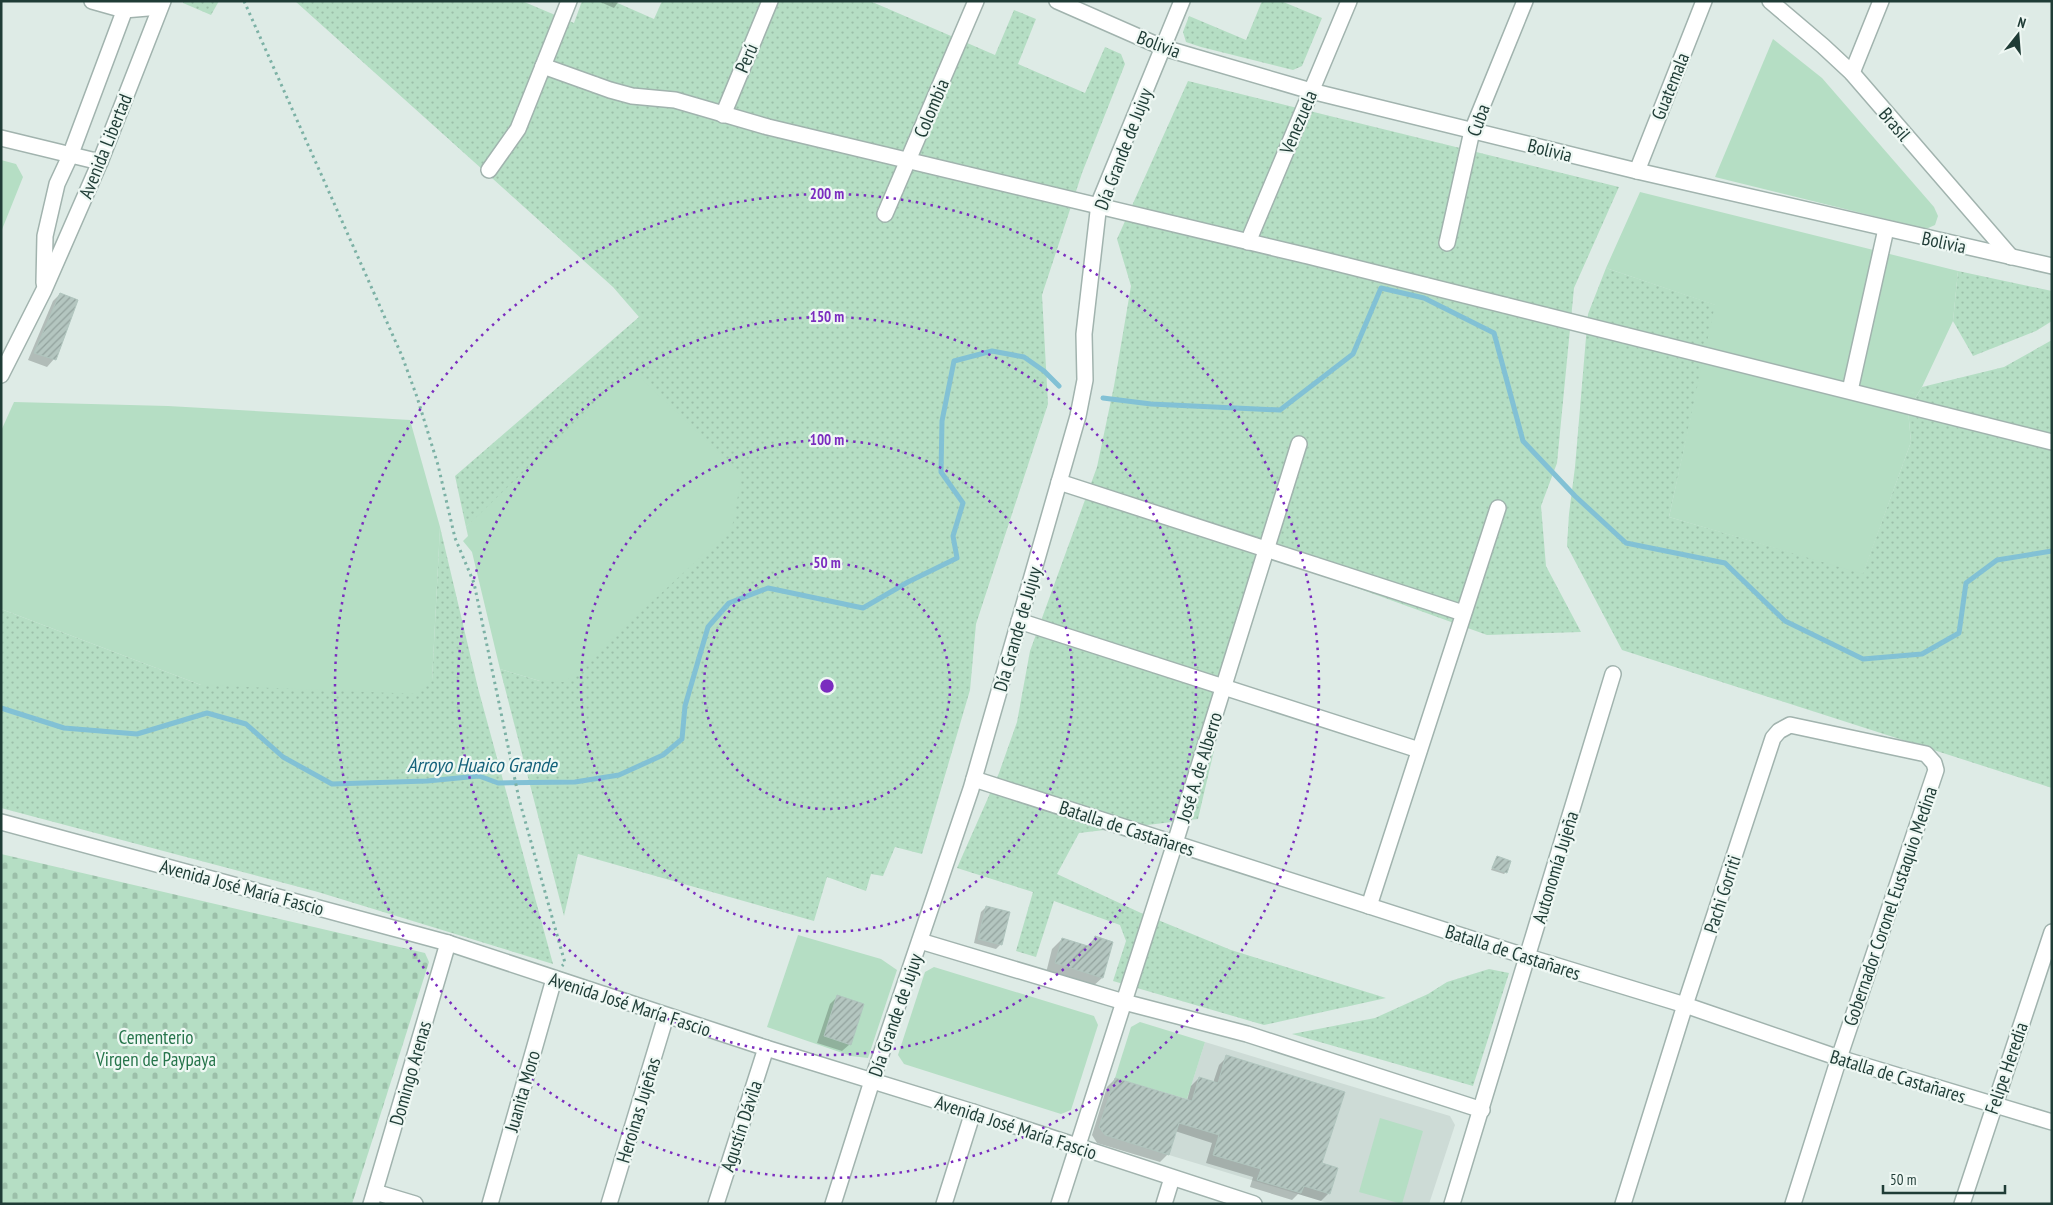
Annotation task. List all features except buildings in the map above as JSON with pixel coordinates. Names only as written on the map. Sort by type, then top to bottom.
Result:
[{"type":"street","points":[[92,1],[126,6],[162,4]]},
{"type":"street","points":[[490,170],[518,129],[569,1]]},
{"type":"street","name":"Perú","points":[[722,115],[770,1]]},
{"type":"street","name":"Colombia","points":[[885,214],[976,1]]},
{"type":"street","name":"Día Grande de Jujuy","points":[[833,1204],[872,1081],[974,779],[1078,416],[1085,380],[1084,334],[1098,206],[1182,1]]},
{"type":"street","name":"Venezuela","points":[[1248,242],[1349,1]]},
{"type":"street","name":"Cuba","points":[[1447,243],[1472,131],[1525,1]]},
{"type":"street","name":"Guatemala","points":[[1637,171],[1704,1]]},
{"type":"street","name":"Brasil","points":[[1770,1],[1852,73],[2011,256]]},
{"type":"street","points":[[1852,73],[1881,1]]},
{"type":"street","name":"Bolivia","points":[[1067,3],[1164,48],[1311,91],[1637,171],[2052,266]]},
{"type":"street","name":"Avenida Libertad","points":[[1,375],[44,290],[100,162],[162,4]]},
{"type":"street","name":"Avenida Libertad","points":[[44,290],[45,236],[57,184],[70,156],[126,6]]},
{"type":"street","points":[[543,66],[632,96],[654,96],[676,100],[722,115],[1248,242],[2052,442]]},
{"type":"street","points":[[1,138],[100,162]]},
{"type":"street","points":[[1850,386],[1886,229]]},
{"type":"street","name":"José A. de Alberro","points":[[1059,1204],[1175,843],[1299,444]]},
{"type":"street","points":[[1059,482],[1464,613]]},
{"type":"street","points":[[1369,906],[1498,508]]},
{"type":"street","points":[[1019,621],[1419,750]]},
{"type":"street","name":"Autonomía Jujeña","points":[[1452,1204],[1613,674]]},
{"type":"street","name":"Pachi Gorriti","points":[[1624,1204],[1685,1006],[1773,738],[1779,730],[1790,725],[1926,754]]},
{"type":"street","name":"Gobernador Coronel Eustaquio Medina","points":[[1793,1204],[1839,1058],[1936,770],[1934,763],[1926,754]]},
{"type":"street","name":"Batalla de Castañares","points":[[974,779],[1685,1006],[1839,1058],[2052,1122]]},
{"type":"street","name":"Avenida José María Fascio","points":[[1,822],[448,943],[666,1016],[973,1112],[1254,1204]]},
{"type":"street","name":"Felipe Heredia","points":[[1962,1204],[1993,1105],[2052,932]]},
{"type":"street","points":[[920,941],[1124,1002],[1246,1034],[1482,1110]]},
{"type":"street","name":"Domingo Arenas","points":[[373,1198],[448,943]]},
{"type":"street","name":"Juanita Moro","points":[[490,1204],[554,979]]},
{"type":"street","name":"Heroinas Jujeñas","points":[[609,1204],[666,1016]]},
{"type":"street","name":"Agustín Dávila","points":[[716,1204],[766,1048]]},
{"type":"street","points":[[944,1204],[973,1112]]},
{"type":"street","points":[[1164,1204],[1172,1178]]},
{"type":"street","points":[[373,1198],[415,1204]]},
{"type":"path","points":[[244,1],[402,356],[417,397],[438,465],[455,538],[474,583],[519,799],[564,963],[554,979]]},
{"type":"shaded area","points":[[1205,1042],[1450,1116],[1455,1125],[1429,1204],[1331,1204],[1169,1155]]},
{"type":"green space","points":[[184,1],[219,1],[211,15],[183,3]]},
{"type":"green space","points":[[295,1],[522,1],[574,23],[582,1],[613,1],[654,19],[662,1],[870,1],[995,55],[1014,10],[1036,19],[1018,64],[1085,93],[1105,47],[1121,54],[1125,64],[1082,173],[1042,295],[1048,404],[976,624],[970,690],[922,854],[895,847],[883,876],[871,874],[866,891],[827,877],[814,921],[578,854],[564,916],[500,669],[540,681],[480,515],[466,527],[455,476],[639,317],[613,287]]},
{"type":"green space","points":[[1262,1],[1281,1],[1322,18],[1302,66],[1293,70],[1186,42],[1183,32],[1189,16],[1246,40]]},
{"type":"green space","points":[[1773,39],[1822,78],[1934,207],[1938,216],[1935,225],[1926,229],[1715,177]]},
{"type":"green space","points":[[1188,81],[1619,187],[1574,288],[1557,463],[1541,506],[1546,566],[1581,632],[1487,635],[1260,553],[1198,819],[1079,833],[1057,874],[1141,913],[1231,950],[1386,998],[1264,1025],[1113,981],[1126,941],[1120,925],[1054,901],[1036,957],[1016,951],[1033,892],[957,868],[999,773],[1017,722],[1030,651],[1097,467],[1114,386],[1131,286],[1117,239]]},
{"type":"green space","points":[[1,160],[16,164],[23,177],[1,232]]},
{"type":"green space","points":[[1640,192],[1958,271],[1953,321],[1922,387],[1908,410],[1911,442],[1863,574],[1669,517],[1715,305],[1606,268]]},
{"type":"green space","points":[[1606,268],[1716,305],[1669,517],[1863,573],[1911,442],[1908,410],[1922,387],[2004,367],[2052,340],[2052,788],[1622,650],[1567,546],[1588,314]]},
{"type":"green space","points":[[1958,271],[2052,291],[2052,321],[2036,331],[1973,356],[1953,321]]},
{"type":"green space","points":[[631,369],[742,474],[732,528],[565,682],[540,681],[500,669],[472,552],[463,541],[468,536],[466,527]]},
{"type":"green space","points":[[14,402],[168,406],[410,420],[440,527],[432,681],[418,694],[201,685],[1,609],[1,431]]},
{"type":"green space","points":[[440,527],[478,688],[553,964],[318,892],[1,808],[1,609],[201,685],[432,681]]},
{"type":"green space","name":"Cementerio Virgen de Paypaya","points":[[1,854],[425,953],[429,962],[352,1204],[1,1204]]},
{"type":"green space","points":[[798,935],[881,959],[897,970],[868,1058],[851,1056],[767,1027]]},
{"type":"green space","points":[[934,967],[1094,1016],[1098,1025],[1071,1110],[1061,1114],[904,1064],[898,1055],[925,972]]},
{"type":"green space","points":[[1489,969],[1509,973],[1473,1086],[1292,1034],[1375,1018],[1428,994],[1447,982]]},
{"type":"green space","points":[[1140,1022],[1205,1042],[1187,1099],[1115,1078],[1131,1027]]},
{"type":"green space","points":[[1380,1118],[1423,1131],[1402,1204],[1359,1192]]},
{"type":"waterway","points":[[1103,398],[1151,404],[1280,410],[1353,354],[1381,288],[1424,298],[1494,333],[1523,441],[1575,496],[1626,543],[1725,563],[1785,621],[1863,659],[1922,654],[1959,633],[1966,583],[1997,560],[2052,551]]},
{"type":"waterway","name":"Arroyo Huaico Grande","points":[[1,708],[64,728],[137,734],[207,713],[246,724],[283,757],[332,784],[427,781],[479,776],[498,783],[575,782],[619,775],[663,755],[682,739],[685,706],[708,627],[729,603],[768,588],[863,608],[908,582],[957,558],[953,536],[963,503],[941,472],[942,421],[954,361],[992,351],[1024,357],[1044,371],[1059,386]]}]
